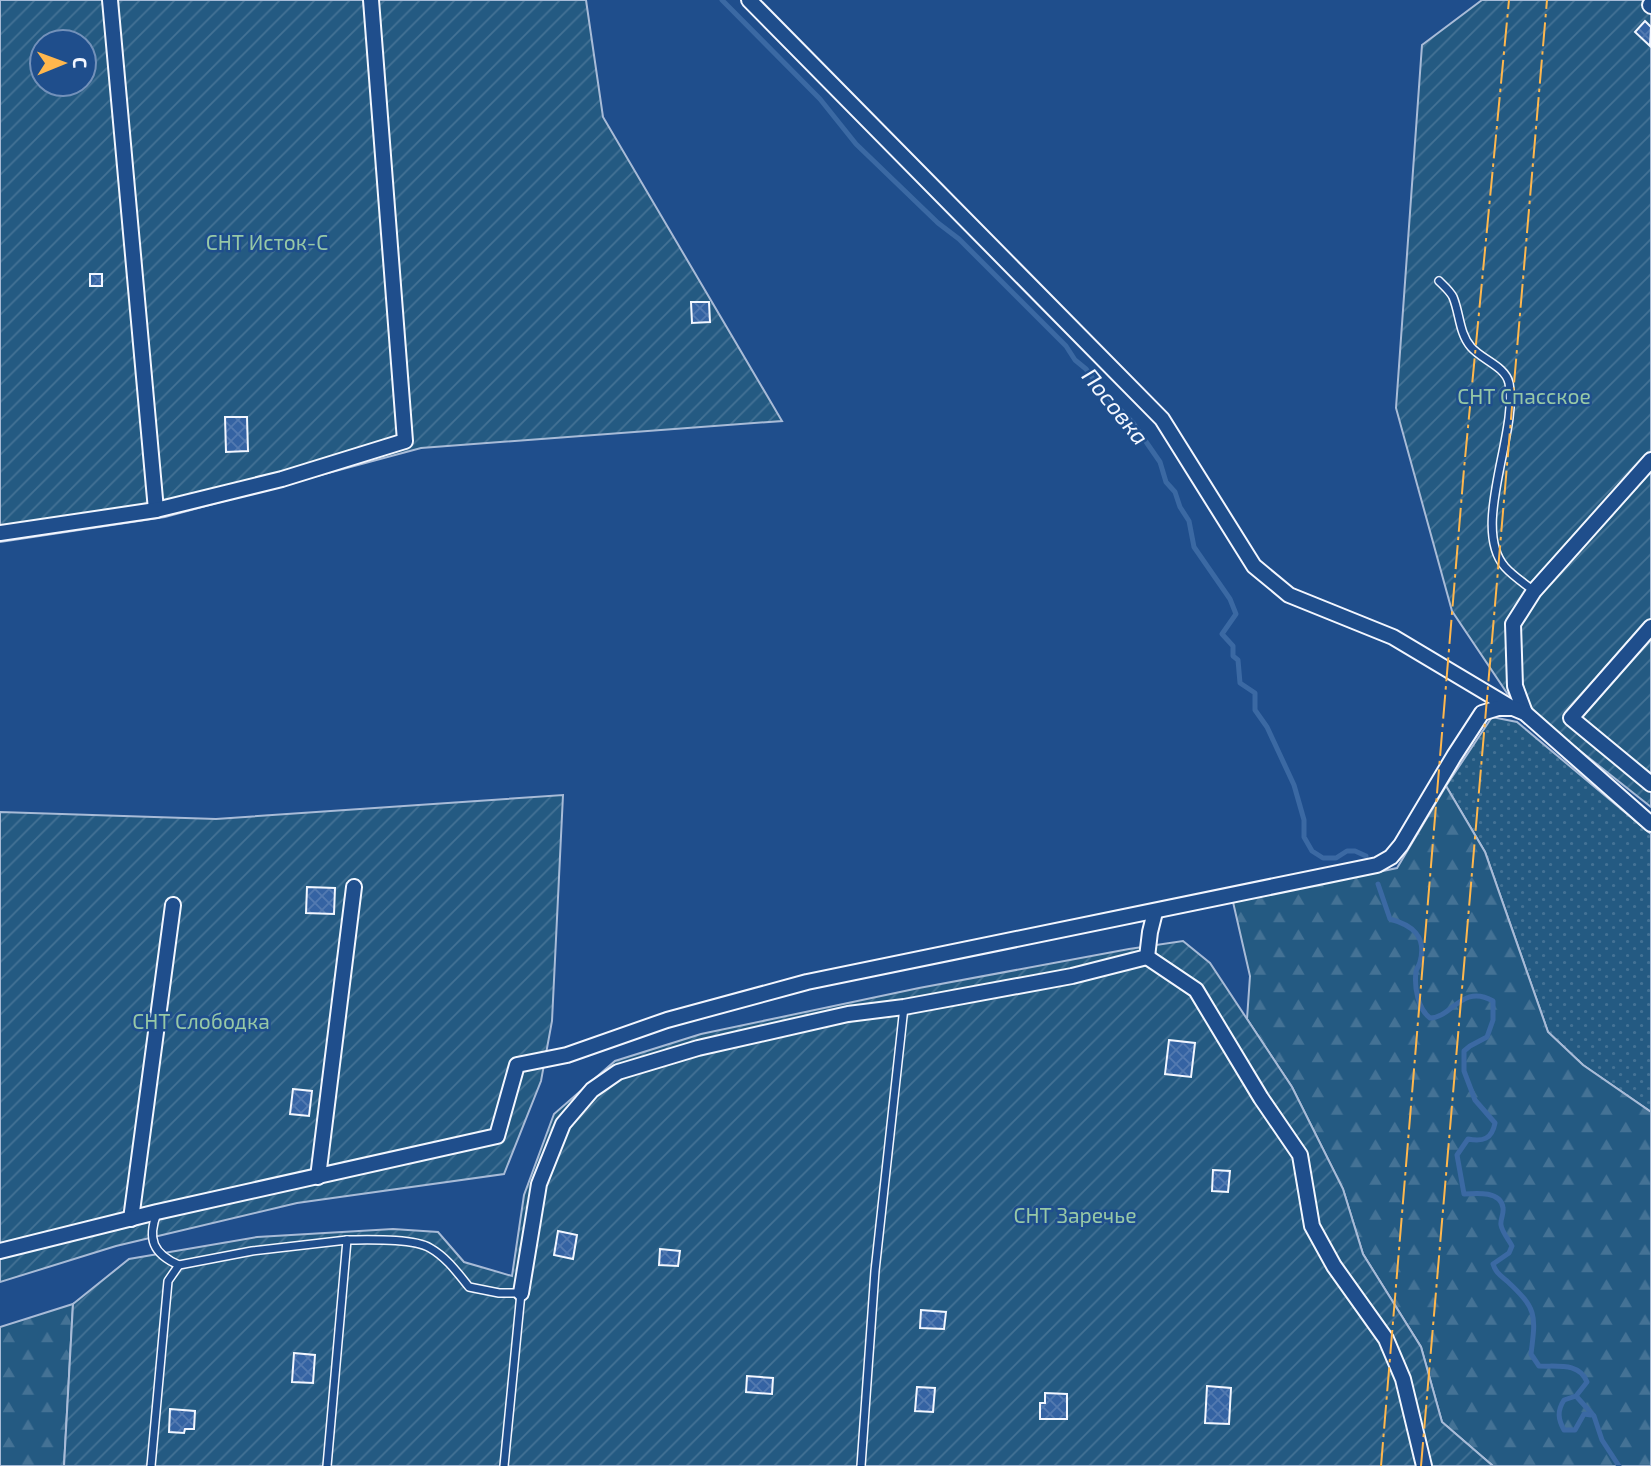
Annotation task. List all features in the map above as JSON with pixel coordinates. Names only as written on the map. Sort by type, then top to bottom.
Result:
[{"type":"street","points":[[110,0],[156,510]]},
{"type":"street","points":[[0,533],[156,510],[282,479],[405,441],[371,0]]},
{"type":"street","points":[[749,0],[1162,419],[1254,566],[1289,595],[1393,637],[1519,711],[1651,824]]},
{"type":"street","points":[[1519,711],[1515,686],[1513,624],[1534,591],[1651,460]]},
{"type":"street","points":[[1651,627],[1571,718],[1651,784]]},
{"type":"street","points":[[0,1251],[157,1212],[497,1136],[517,1065],[567,1055],[667,1020],[807,982],[1377,865],[1391,857],[1401,845],[1482,713],[1498,708],[1519,711]]},
{"type":"street","points":[[318,1177],[354,887]]},
{"type":"street","points":[[131,1219],[173,905]]},
{"type":"street","points":[[1147,957],[1155,912]]},
{"type":"street","points":[[521,1293],[539,1184],[563,1124],[592,1090],[618,1072],[698,1048],[848,1014],[904,1007],[1072,975],[1147,957],[1196,990],[1261,1098],[1300,1155],[1312,1226],[1334,1265],[1386,1339],[1403,1379],[1424,1466]]},
{"type":"lane","points":[[1439,281],[1454,299],[1460,326],[1472,348],[1503,371],[1508,380],[1511,400],[1493,513],[1494,545],[1504,565],[1534,591]]},
{"type":"lane","points":[[860,1466],[876,1271],[904,1007]]},
{"type":"lane","points":[[157,1212],[151,1230],[156,1249],[169,1261],[179,1265],[252,1251],[347,1240],[397,1241],[428,1246],[452,1265],[469,1287],[499,1293],[521,1293],[504,1466]]},
{"type":"lane","points":[[327,1466],[347,1240]]},
{"type":"lane","points":[[151,1466],[168,1281],[179,1265]]},
{"type":"green space","name":"СНТ Исток-С","points":[[0,0],[586,0],[603,117],[782,421],[421,448],[165,517],[0,542]]},
{"type":"green space","name":"СНТ Спасское","points":[[1482,0],[1651,0],[1651,807],[1507,693],[1452,611],[1396,408],[1422,45]]},
{"type":"green space","points":[[1492,717],[1517,722],[1651,834],[1651,1112],[1583,1065],[1548,1032],[1485,852],[1446,786]]},
{"type":"green space","points":[[1446,786],[1485,852],[1548,1032],[1583,1065],[1651,1112],[1651,1466],[1493,1466],[1442,1422],[1421,1347],[1363,1254],[1343,1189],[1292,1087],[1247,1019],[1250,976],[1233,902],[1397,868]]},
{"type":"green space","name":"СНТ Слободка","points":[[563,795],[552,1021],[541,1081],[504,1174],[297,1203],[116,1246],[0,1282],[0,812],[216,819]]},
{"type":"green space","name":"СНТ Заречье","points":[[1183,941],[1210,963],[1292,1087],[1343,1189],[1363,1254],[1421,1347],[1442,1422],[1493,1466],[64,1466],[73,1304],[129,1259],[257,1237],[393,1229],[438,1232],[464,1262],[512,1276],[524,1195],[554,1114],[615,1061],[701,1034],[919,988]]},
{"type":"green space","points":[[73,1304],[64,1466],[0,1466],[0,1327]]},
{"type":"building","points":[[1645,21],[1651,27],[1650,46],[1635,32]]},
{"type":"building","points":[[90,274],[102,274],[102,286],[90,286]]},
{"type":"building","points":[[691,302],[709,302],[710,322],[692,323]]},
{"type":"building","points":[[225,417],[247,417],[248,451],[226,452]]},
{"type":"building","points":[[307,887],[335,888],[334,914],[306,913]]},
{"type":"building","points":[[1169,1040],[1195,1043],[1191,1077],[1165,1074]]},
{"type":"building","points":[[293,1089],[312,1091],[309,1116],[290,1114]]},
{"type":"building","points":[[1213,1170],[1230,1171],[1228,1192],[1212,1191]]},
{"type":"building","points":[[558,1231],[577,1235],[573,1259],[554,1255]]},
{"type":"building","points":[[660,1249],[680,1251],[678,1266],[659,1265]]},
{"type":"building","points":[[921,1310],[946,1312],[944,1329],[920,1328]]},
{"type":"building","points":[[294,1353],[315,1355],[313,1383],[292,1382]]},
{"type":"building","points":[[747,1376],[773,1378],[772,1394],[746,1392]]},
{"type":"building","points":[[1207,1386],[1231,1388],[1229,1424],[1205,1423]]},
{"type":"building","points":[[917,1387],[935,1388],[933,1412],[915,1411]]},
{"type":"building","points":[[1045,1393],[1067,1394],[1067,1419],[1040,1419],[1040,1403],[1045,1403]]},
{"type":"building","points":[[170,1409],[195,1411],[194,1429],[185,1429],[184,1433],[169,1432]]},
{"type":"waterway","name":"Посовка","points":[[722,0],[820,99],[856,144],[938,223],[959,239],[1066,346],[1075,360],[1133,423],[1160,462],[1166,482],[1175,492],[1189,521],[1194,547],[1230,599],[1236,614],[1222,634],[1233,646],[1233,656],[1238,660],[1240,683],[1255,693],[1255,710],[1267,727],[1294,785],[1304,820],[1304,837],[1312,851],[1323,858],[1336,858],[1347,851],[1366,856]]},
{"type":"waterway","name":"Посовка","points":[[1378,884],[1390,919],[1411,928],[1419,939],[1422,953],[1416,971],[1416,984],[1418,997],[1426,1014],[1430,1018],[1438,1017],[1465,998],[1473,996],[1493,1001],[1493,1020],[1487,1037],[1464,1051],[1464,1071],[1475,1100],[1495,1123],[1489,1136],[1478,1140],[1468,1139],[1457,1155],[1464,1194],[1488,1194],[1501,1202],[1502,1228],[1512,1246],[1509,1253],[1493,1264],[1498,1274],[1524,1299],[1532,1313],[1534,1330],[1531,1354],[1539,1366],[1573,1368],[1583,1376],[1587,1382],[1576,1396],[1594,1416],[1602,1440],[1619,1466]]},
{"type":"waterway","name":"Посовка","points":[[1576,1396],[1564,1400],[1560,1408],[1564,1430],[1575,1430],[1584,1414],[1591,1415]]},
{"type":"power","points":[[1381,1466],[1464,469],[1509,0]]},
{"type":"power","points":[[1421,1466],[1547,0]]}]
